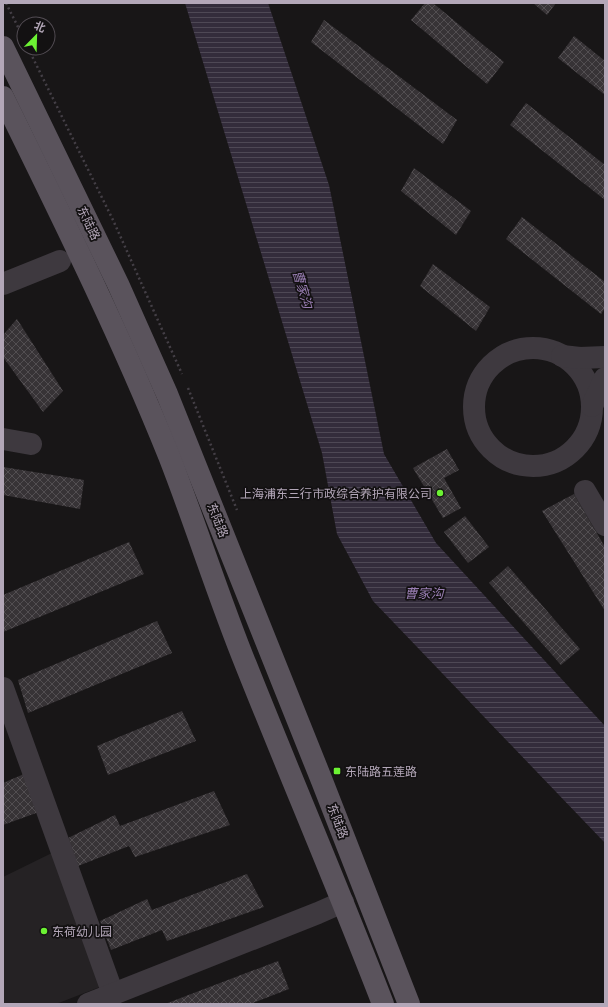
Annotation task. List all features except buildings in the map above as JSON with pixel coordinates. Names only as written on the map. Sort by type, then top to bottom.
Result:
[{"type":"main road","name":"东陆路","points":[[3,47],[115,277],[167,394],[322,781],[409,1004]]},
{"type":"main road","name":"东陆路","points":[[3,97],[88,273],[170,458],[245,662],[383,1004]]},
{"type":"street","points":[[3,284],[60,261]]},
{"type":"street","points":[[533,348],[548,350],[562,356],[575,365],[584,377],[590,391],[592,406],[590,422],[585,436],[576,448],[549,464],[534,466],[519,464],[504,458],[492,449],[482,436],[476,422],[474,407],[476,392],[482,378],[491,366],[503,356],[518,350],[533,348]]},
{"type":"street","points":[[562,356],[585,358],[605,357]]},
{"type":"street","points":[[592,406],[605,378]]},
{"type":"street","points":[[3,439],[31,444]]},
{"type":"street","points":[[585,491],[605,525]]},
{"type":"street","points":[[3,688],[113,994]]},
{"type":"street","points":[[88,1004],[343,902]]},
{"type":"path","points":[[6,3],[16,23]]},
{"type":"shaded area","name":"东荷幼儿园","points":[[56,851],[105,985],[56,1004],[3,1004],[3,877]]},
{"type":"water","name":"曹家沟","points":[[185,3],[268,3],[329,185],[384,454],[436,543],[605,726],[605,843],[373,601],[337,534],[322,453]]},
{"type":"place","name":"上海浦东三行市政综合养护有限公司","points":[[440,493]]},
{"type":"place","name":"东陆路五莲路","points":[[337,771]]},
{"type":"place","name":"东荷幼儿园","points":[[44,931]]}]
